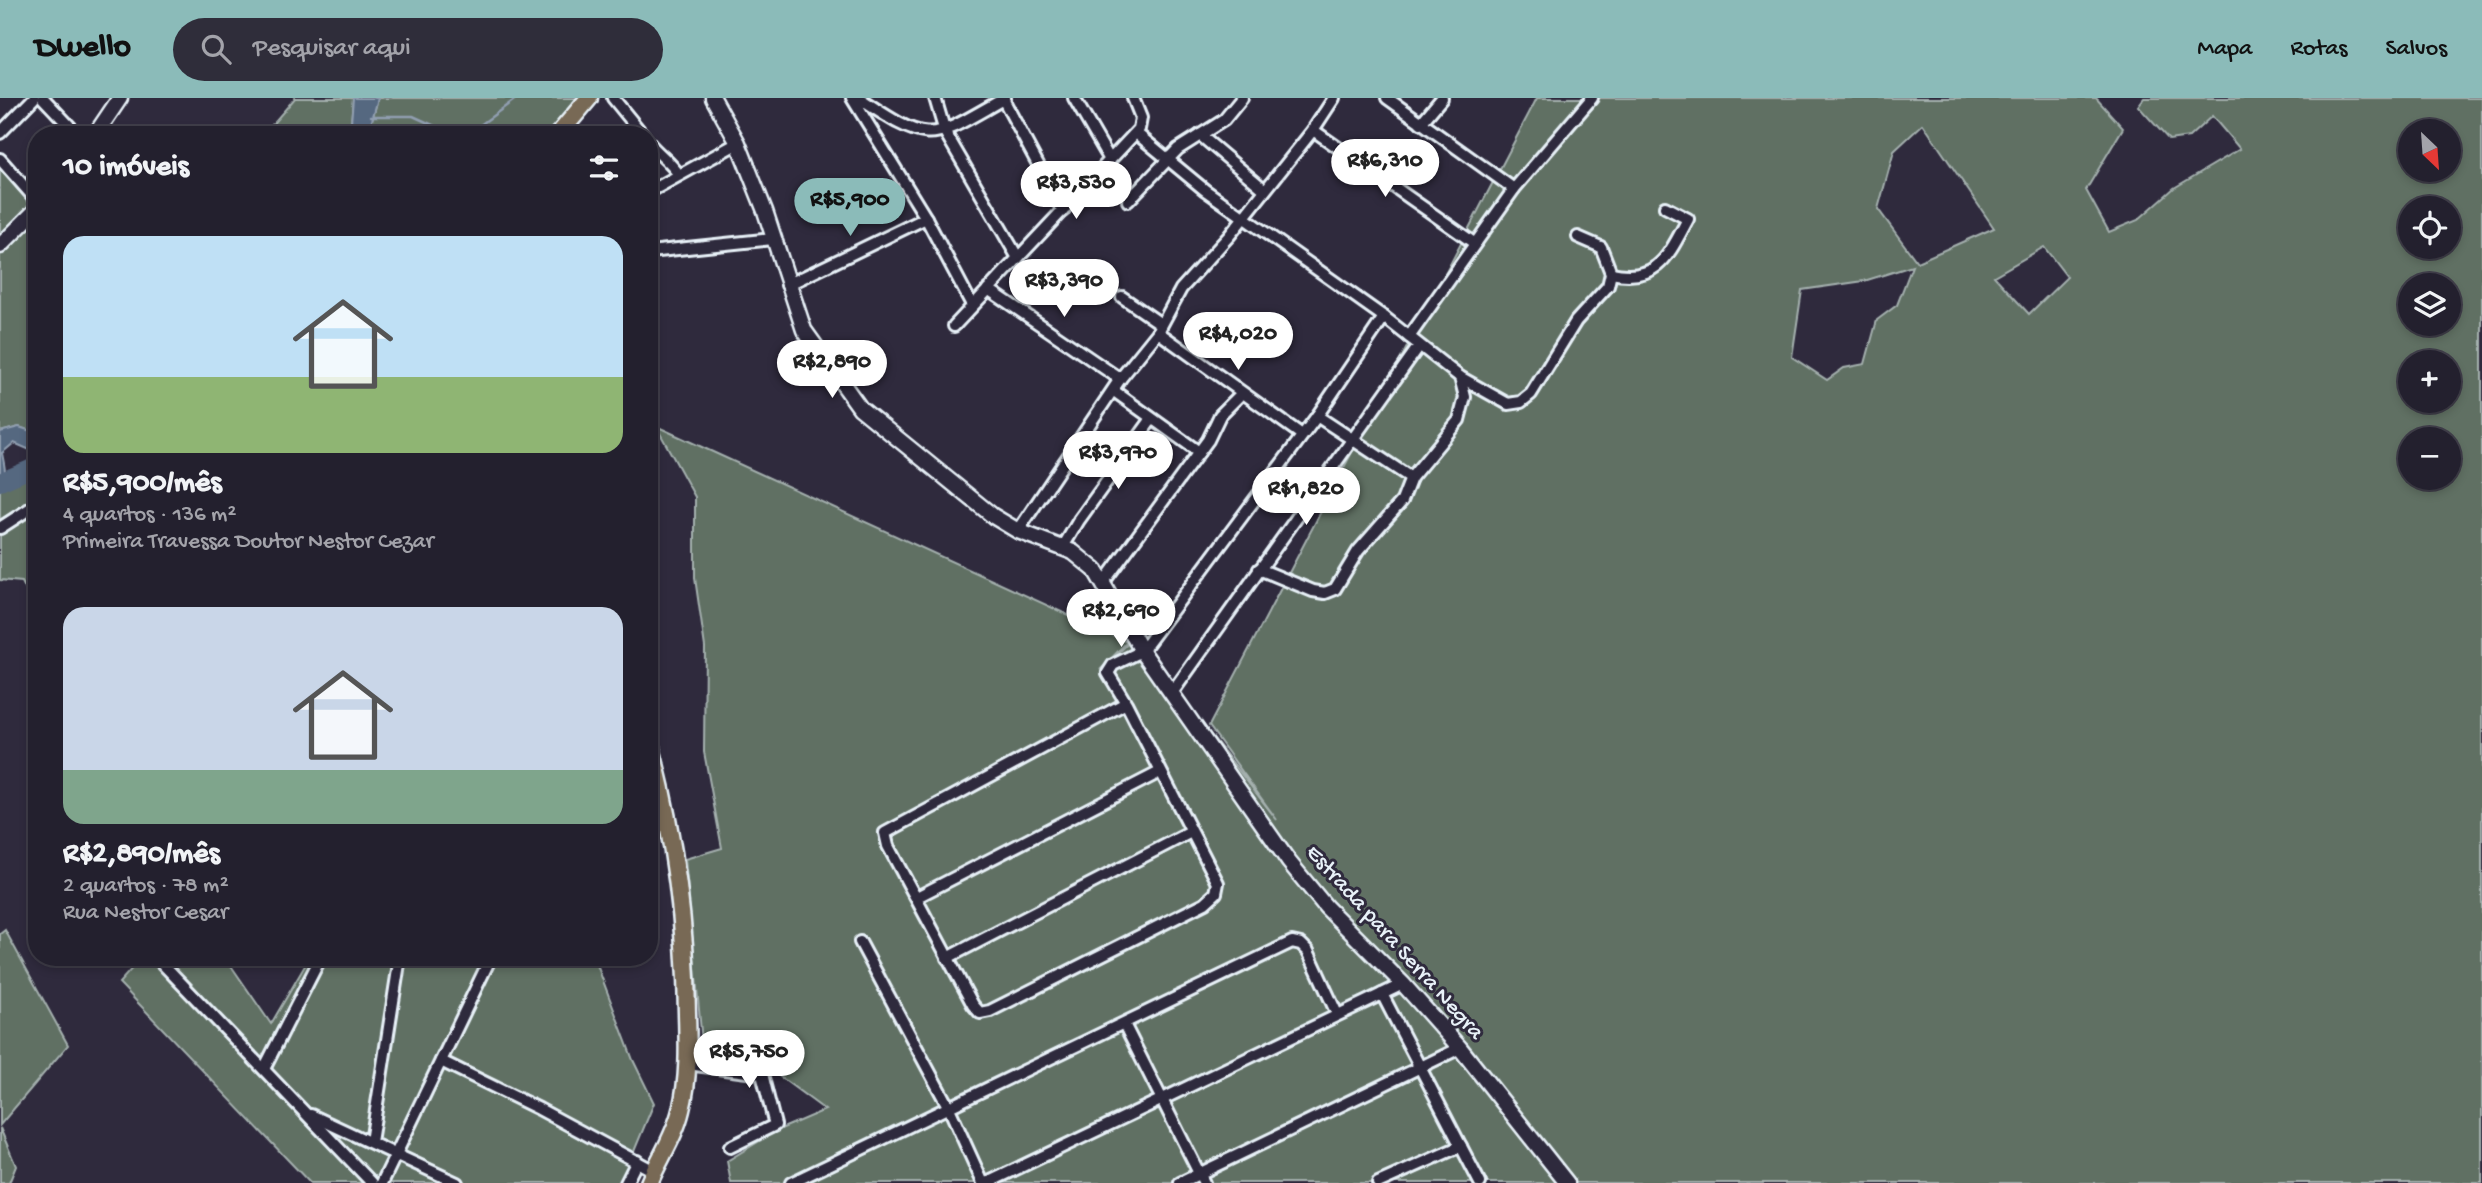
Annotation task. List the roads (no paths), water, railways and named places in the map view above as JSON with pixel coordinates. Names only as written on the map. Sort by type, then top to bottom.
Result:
[{"type":"main road","points":[[566,126],[589,98]]},
{"type":"main road","points":[[651,1177],[681,1111],[688,1064],[686,962],[678,884],[673,840],[658,778]]},
{"type":"street","points":[[0,133],[34,98]]},
{"type":"street","points":[[43,98],[69,126]]},
{"type":"street","points":[[101,126],[120,98]]},
{"type":"street","points":[[613,98],[635,126]]},
{"type":"street","name":"Estrada para Serra Negra","points":[[713,98],[738,143],[765,211],[787,285],[804,330],[860,408],[976,503],[1018,531],[1063,547],[1086,561],[1103,583],[1143,651],[1289,862],[1326,907],[1404,984],[1460,1048],[1567,1183]]},
{"type":"street","points":[[852,98],[926,218],[972,306]]},
{"type":"street","points":[[859,98],[916,133],[945,132],[1004,99],[1063,211]]},
{"type":"street","points":[[935,98],[945,132],[1018,258]]},
{"type":"street","points":[[1074,98],[1110,160]]},
{"type":"street","points":[[954,326],[1136,133],[1140,118],[1133,98]]},
{"type":"street","points":[[1128,201],[1188,140],[1219,125],[1242,98]]},
{"type":"street","points":[[1018,531],[1120,379],[1159,328],[1195,270],[1265,190],[1313,130],[1334,98]]},
{"type":"street","points":[[1387,98],[1514,189]]},
{"type":"street","points":[[1421,123],[1442,98]]},
{"type":"street","points":[[1409,337],[1514,189],[1592,98]]},
{"type":"street","points":[[1219,125],[1217,138],[1221,152]]},
{"type":"street","points":[[1313,130],[1474,243]]},
{"type":"street","points":[[1136,133],[1242,217],[1384,317],[1460,377],[1508,404],[1526,399],[1576,321],[1608,286],[1611,273],[1601,247],[1578,237]]},
{"type":"street","points":[[1200,135],[1265,190]]},
{"type":"street","points":[[658,187],[738,143]]},
{"type":"street","points":[[658,153],[670,162],[679,175]]},
{"type":"street","points":[[0,159],[28,191]]},
{"type":"street","points":[[1611,273],[1634,277],[1657,268],[1688,219],[1665,207]]},
{"type":"street","points":[[0,246],[28,218]]},
{"type":"street","points":[[787,285],[926,218]]},
{"type":"street","points":[[658,252],[773,239]]},
{"type":"street","points":[[988,289],[1120,379]]},
{"type":"street","points":[[1122,297],[1241,394],[1301,435]]},
{"type":"street","points":[[1126,703],[885,834],[888,846],[972,1005],[984,1013],[1205,903],[1216,892],[1218,883],[1126,703],[1108,673],[1113,666],[1143,651],[1317,416],[1384,317]]},
{"type":"street","points":[[1172,692],[1350,439],[1419,346]]},
{"type":"street","points":[[1259,569],[1313,592],[1330,593],[1340,583],[1358,551],[1402,501],[1411,478],[1463,412],[1465,397],[1460,377]]},
{"type":"street","points":[[1114,391],[1199,452]]},
{"type":"street","points":[[1103,583],[1199,452],[1220,415],[1241,394]]},
{"type":"street","points":[[1317,416],[1411,478]]},
{"type":"street","points":[[1063,547],[1079,520],[1151,420]]},
{"type":"street","points":[[0,528],[28,510]]},
{"type":"street","points":[[916,897],[1160,772]]},
{"type":"street","points":[[947,958],[1191,832]]},
{"type":"street","points":[[860,942],[985,1183],[1404,984]]},
{"type":"street","points":[[791,1183],[1297,942],[1308,951],[1337,1014]]},
{"type":"street","points":[[165,966],[372,1183]]},
{"type":"street","points":[[264,1069],[316,966]]},
{"type":"street","points":[[372,1142],[399,966]]},
{"type":"street","points":[[382,1183],[487,966]]},
{"type":"street","points":[[1382,994],[1480,1183]]},
{"type":"street","points":[[1124,1024],[1202,1178]]},
{"type":"street","points":[[1180,1183],[1202,1178],[1460,1048]]},
{"type":"street","points":[[441,1061],[540,1109],[637,1161],[651,1177]]},
{"type":"street","points":[[688,1064],[762,1074],[775,1125],[730,1147]]},
{"type":"street","points":[[308,1113],[457,1183]]},
{"type":"street","points":[[1378,1183],[1461,1146]]},
{"type":"street","points":[[626,1183],[637,1161]]},
{"type":"water","points":[[353,98],[378,98],[370,126],[351,126]]},
{"type":"water","points":[[19,427],[28,430],[28,449],[14,443],[2,453],[5,477],[0,490],[0,432]]},
{"type":"waterway","points":[[479,126],[517,98]]},
{"type":"waterway","points":[[371,116],[413,116],[435,126]]},
{"type":"waterway","points":[[0,482],[28,470]]}]
